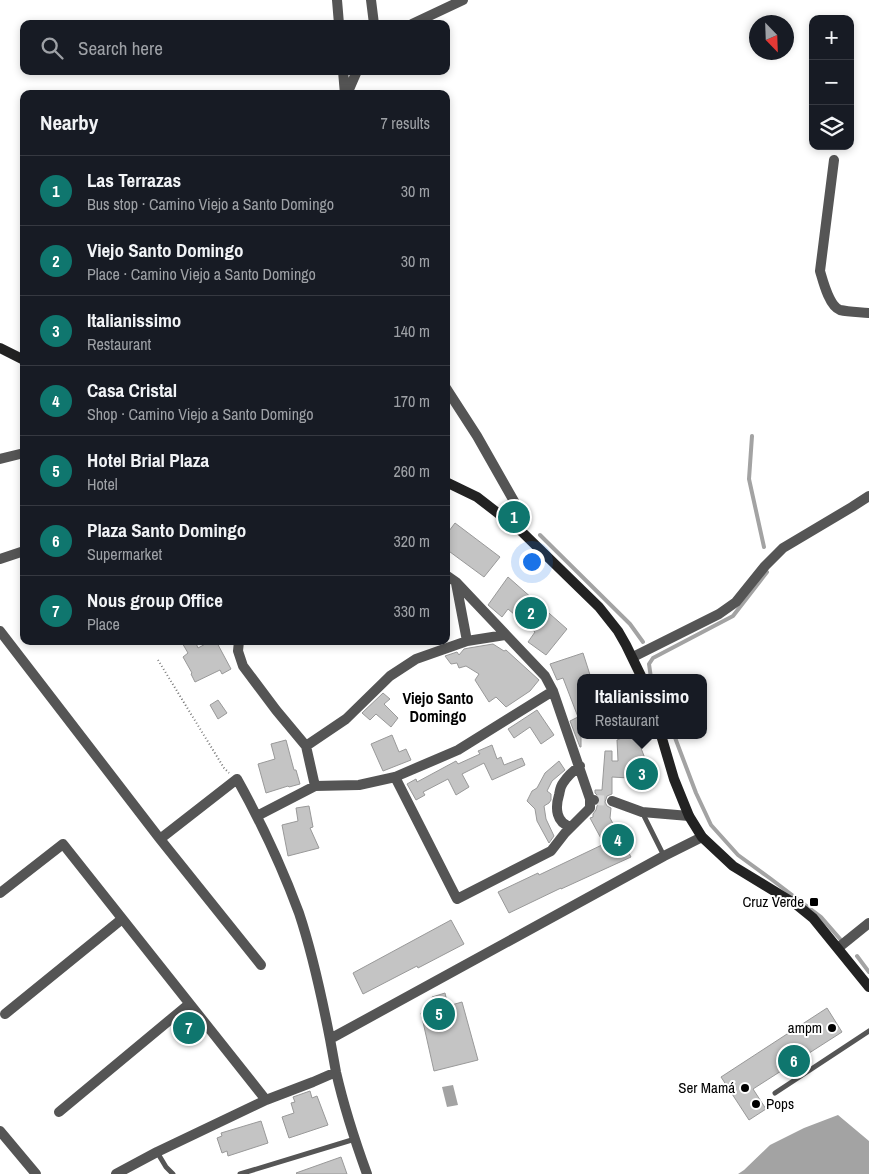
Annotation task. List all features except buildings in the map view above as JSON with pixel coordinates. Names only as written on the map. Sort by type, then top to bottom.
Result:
[{"type":"street","points":[[337,0],[339,20]]},
{"type":"street","points":[[370,0],[373,20]]},
{"type":"street","points":[[420,20],[463,0]]},
{"type":"street","points":[[344,75],[345,90]]},
{"type":"street","points":[[348,90],[355,75]]},
{"type":"street","points":[[834,160],[820,271],[834,306],[839,310],[869,313]]},
{"type":"street","points":[[0,348],[20,358]]},
{"type":"street","points":[[450,394],[477,436],[519,510],[520,531]]},
{"type":"street","points":[[0,459],[20,453]]},
{"type":"street","points":[[450,484],[476,497],[520,531],[599,607],[618,631],[640,674]]},
{"type":"street","points":[[633,657],[719,614],[736,602],[764,566],[783,548],[869,496]]},
{"type":"street","points":[[0,559],[20,552]]},
{"type":"street","points":[[395,777],[457,899],[551,851],[565,832],[590,808],[592,800],[553,691],[545,676],[450,578]]},
{"type":"street","points":[[456,582],[467,640]]},
{"type":"street","points":[[0,631],[160,839],[261,965]]},
{"type":"street","points":[[306,746],[346,719],[390,676],[416,659],[467,640],[505,635]]},
{"type":"street","points":[[239,645],[238,651],[243,666],[306,746],[315,786]]},
{"type":"street","points":[[257,816],[315,786],[359,785],[395,777],[458,750],[553,691]]},
{"type":"street","points":[[662,739],[674,779],[689,816],[702,837],[733,866],[797,905],[813,918],[869,987]]},
{"type":"street","points":[[571,827],[566,826],[557,816],[556,803],[561,785],[580,766]]},
{"type":"street","points":[[160,839],[237,779],[257,816],[299,914],[311,957],[336,1072],[354,1138],[367,1174]]},
{"type":"street","points":[[612,801],[642,812],[689,816]]},
{"type":"street","points":[[330,1039],[702,837]]},
{"type":"street","points":[[0,893],[63,844],[266,1100]]},
{"type":"street","points":[[5,1014],[122,919]]},
{"type":"street","points":[[838,948],[869,923]]},
{"type":"street","points":[[59,1112],[189,1004]]},
{"type":"street","points":[[116,1174],[157,1152],[266,1100],[336,1072]]},
{"type":"street","points":[[0,1131],[36,1174]]},
{"type":"lane","points":[[642,812],[664,856]]},
{"type":"lane","points":[[775,1093],[869,1031]]},
{"type":"lane","points":[[240,1174],[354,1138]]},
{"type":"lane","points":[[157,1152],[166,1167],[173,1174]]},
{"type":"path","points":[[158,660],[224,768],[237,779]]},
{"type":"shaded area","points":[[453,1085],[458,1105],[447,1107],[442,1087]]},
{"type":"shaded area","points":[[838,1115],[869,1141],[869,1174],[738,1174],[770,1145],[804,1128]]},
{"type":"waterway","points":[[752,436],[749,479],[764,547]]},
{"type":"waterway","points":[[540,535],[630,624],[643,642]]},
{"type":"waterway","points":[[650,674],[649,664],[653,658],[733,616],[767,572]]},
{"type":"waterway","points":[[676,739],[696,793],[711,825],[738,855],[821,917],[841,940]]},
{"type":"waterway","points":[[857,956],[869,972]]},
{"type":"tunnel","points":[[594,800],[612,801]]},
{"type":"place","name":"Las Terrazas","points":[[514,517]]},
{"type":"place","name":"Viejo Santo Domingo","points":[[531,613]]},
{"type":"place","name":"Italianissimo","points":[[642,774]]},
{"type":"place","name":"Casa Cristal","points":[[618,840]]},
{"type":"place","name":"Cruz Verde","points":[[814,902]]},
{"type":"place","name":"Hotel Brial Plaza","points":[[439,1014]]},
{"type":"place","name":"Nous group Office","points":[[189,1028]]},
{"type":"place","name":"ampm","points":[[832,1028]]},
{"type":"place","name":"Plaza Santo Domingo","points":[[794,1061]]},
{"type":"place","name":"Ser Mamá","points":[[745,1088]]},
{"type":"place","name":"Pops","points":[[756,1104]]},
{"type":"district","name":"Viejo Santo Domingo","points":[[438,707]]}]
